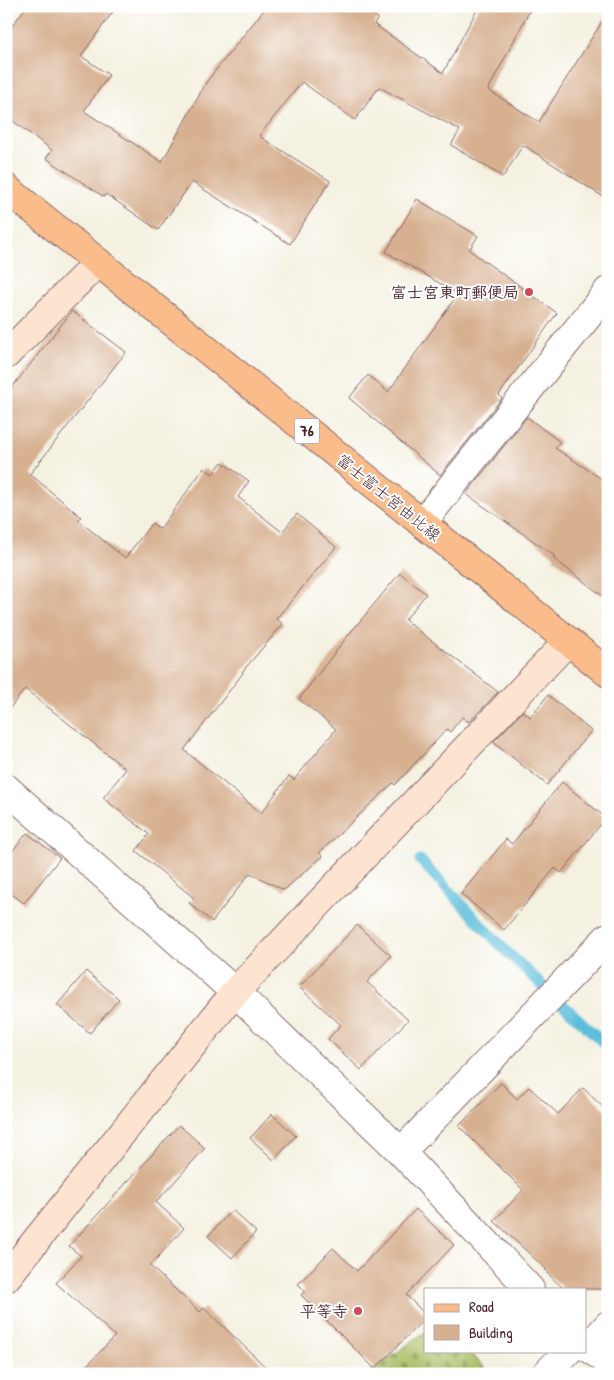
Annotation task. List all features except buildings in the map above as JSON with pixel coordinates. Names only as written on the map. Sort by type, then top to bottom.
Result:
[{"type":"main road","name":"富士富士宮由比線","points":[[6,188],[608,673]]},
{"type":"street","points":[[6,355],[98,262]]},
{"type":"street","points":[[422,523],[608,291]]},
{"type":"street","points":[[6,1278],[235,992],[568,642]]},
{"type":"street","points":[[6,788],[235,992],[401,1152],[529,1288]]},
{"type":"street","points":[[401,1152],[608,936]]},
{"type":"street","points":[[546,1374],[587,1352],[608,1325]]},
{"type":"green space","points":[[424,1333],[424,1352],[470,1352],[491,1374],[367,1374]]},
{"type":"waterway","points":[[420,860],[506,951],[608,1047]]},
{"type":"place","name":"富士宮東町郵便局","points":[[529,292]]},
{"type":"place","name":"平等寺","points":[[358,1311]]}]
